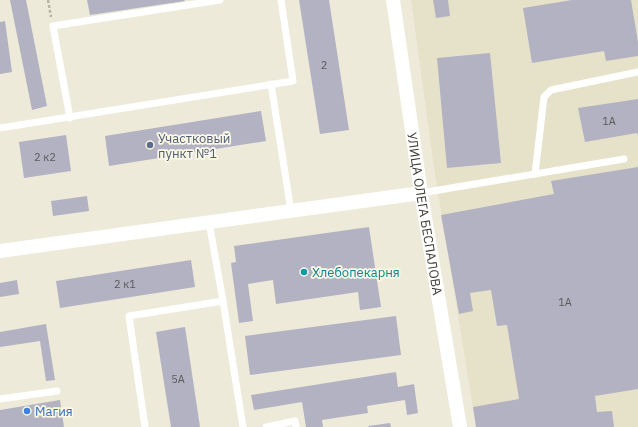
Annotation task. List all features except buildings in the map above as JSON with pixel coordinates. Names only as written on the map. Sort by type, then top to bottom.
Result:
[{"type":"street","name":"УЛИЦА ОЛЕГА БЕСПАЛОВА","points":[[393,0],[422,193],[460,427]]},
{"type":"street","points":[[0,252],[422,193]]},
{"type":"lane","points":[[70,118],[53,26],[220,0]]},
{"type":"lane","points":[[0,128],[70,118],[293,81],[281,0]]},
{"type":"lane","points":[[535,174],[544,97],[550,90],[638,72]]},
{"type":"lane","points":[[271,84],[290,211]]},
{"type":"lane","points":[[422,193],[624,158]]},
{"type":"lane","points":[[209,222],[243,427]]},
{"type":"lane","points":[[145,427],[129,316],[223,301]]},
{"type":"lane","points":[[0,399],[57,390]]},
{"type":"lane","points":[[266,427],[295,421],[296,427]]},
{"type":"path","points":[[48,0],[53,26]]},
{"type":"shaded area","points":[[411,0],[638,0],[638,427],[476,427],[434,168]]},
{"type":"place","name":"Участковый пункт №1","points":[[150,145]]},
{"type":"place","name":"Хлебопекарня","points":[[304,272]]},
{"type":"place","name":"Магия","points":[[27,411]]}]
